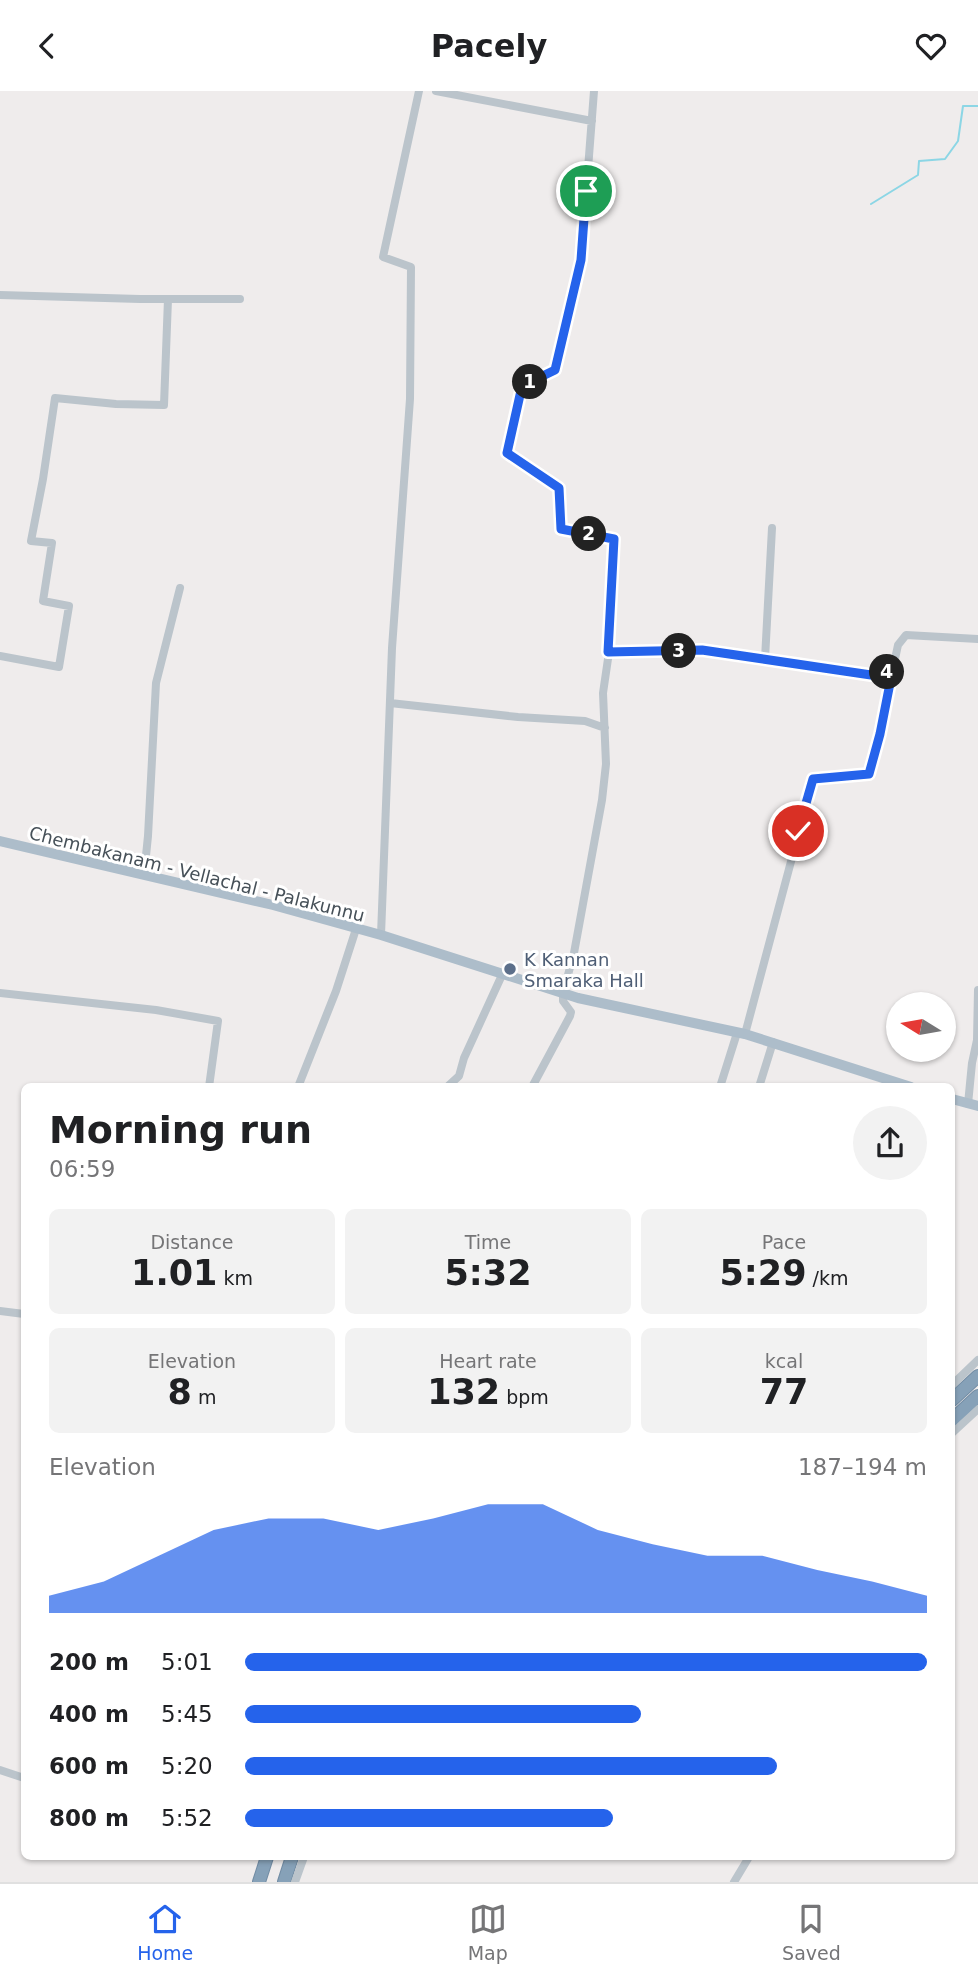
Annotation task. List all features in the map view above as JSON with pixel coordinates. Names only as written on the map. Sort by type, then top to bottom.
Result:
[{"type":"highway","points":[[955,1397],[978,1376]]},
{"type":"highway","points":[[955,1417],[978,1396]]},
{"type":"highway","points":[[259,1882],[266,1860]]},
{"type":"highway","points":[[284,1882],[291,1860]]},
{"type":"main road","name":"Chembakanam - Vellachal - Palakunnu","points":[[0,841],[272,905],[597,1003],[741,1033],[899,1083]]},
{"type":"main road","points":[[955,1100],[973,1105]]},
{"type":"street","points":[[381,936],[393,634],[410,399],[411,267],[383,257],[419,91]]},
{"type":"street","points":[[436,91],[592,121]]},
{"type":"street","points":[[534,1083],[570,1016],[563,1001],[563,993],[574,953],[602,800],[606,764],[603,693],[614,539],[561,529],[559,488],[507,453],[522,386],[555,370],[581,260],[594,91]]},
{"type":"street","points":[[0,295],[240,299]]},
{"type":"street","points":[[0,656],[59,667],[69,606],[43,601],[52,543],[31,541],[55,398],[117,404],[164,404],[168,299]]},
{"type":"street","points":[[765,659],[772,529]]},
{"type":"street","points":[[144,875],[156,683],[180,588]]},
{"type":"street","points":[[722,1083],[741,1033],[813,779],[869,774],[898,645],[906,635],[978,639]]},
{"type":"street","points":[[608,652],[702,650],[871,675],[881,671],[892,673]]},
{"type":"street","points":[[390,703],[518,717],[585,721],[606,728]]},
{"type":"street","points":[[300,1083],[336,991],[356,929]]},
{"type":"street","points":[[451,1083],[459,1076],[464,1058],[502,975]]},
{"type":"street","points":[[973,1105],[972,1063],[977,1040],[978,990]]},
{"type":"street","points":[[0,993],[156,1010],[218,1021],[210,1083]]},
{"type":"street","points":[[760,1083],[773,1042]]},
{"type":"street","points":[[0,1311],[21,1314]]},
{"type":"street","points":[[955,1380],[978,1360]]},
{"type":"street","points":[[955,1430],[978,1409]]},
{"type":"street","points":[[0,1770],[21,1777]]},
{"type":"street","points":[[295,1882],[302,1860]]},
{"type":"street","points":[[734,1882],[747,1860]]},
{"type":"waterway","points":[[871,204],[918,175],[919,161],[945,159],[958,141],[963,106],[978,106]]},
{"type":"place","name":"K Kannan Smaraka Hall","points":[[510,969]]},
{"type":"route","points":[[586,191],[581,260],[555,370],[522,386],[507,453],[559,488],[561,529],[614,539],[608,652],[702,650],[871,675],[881,671],[892,673],[869,774],[813,779],[798,831]]}]
